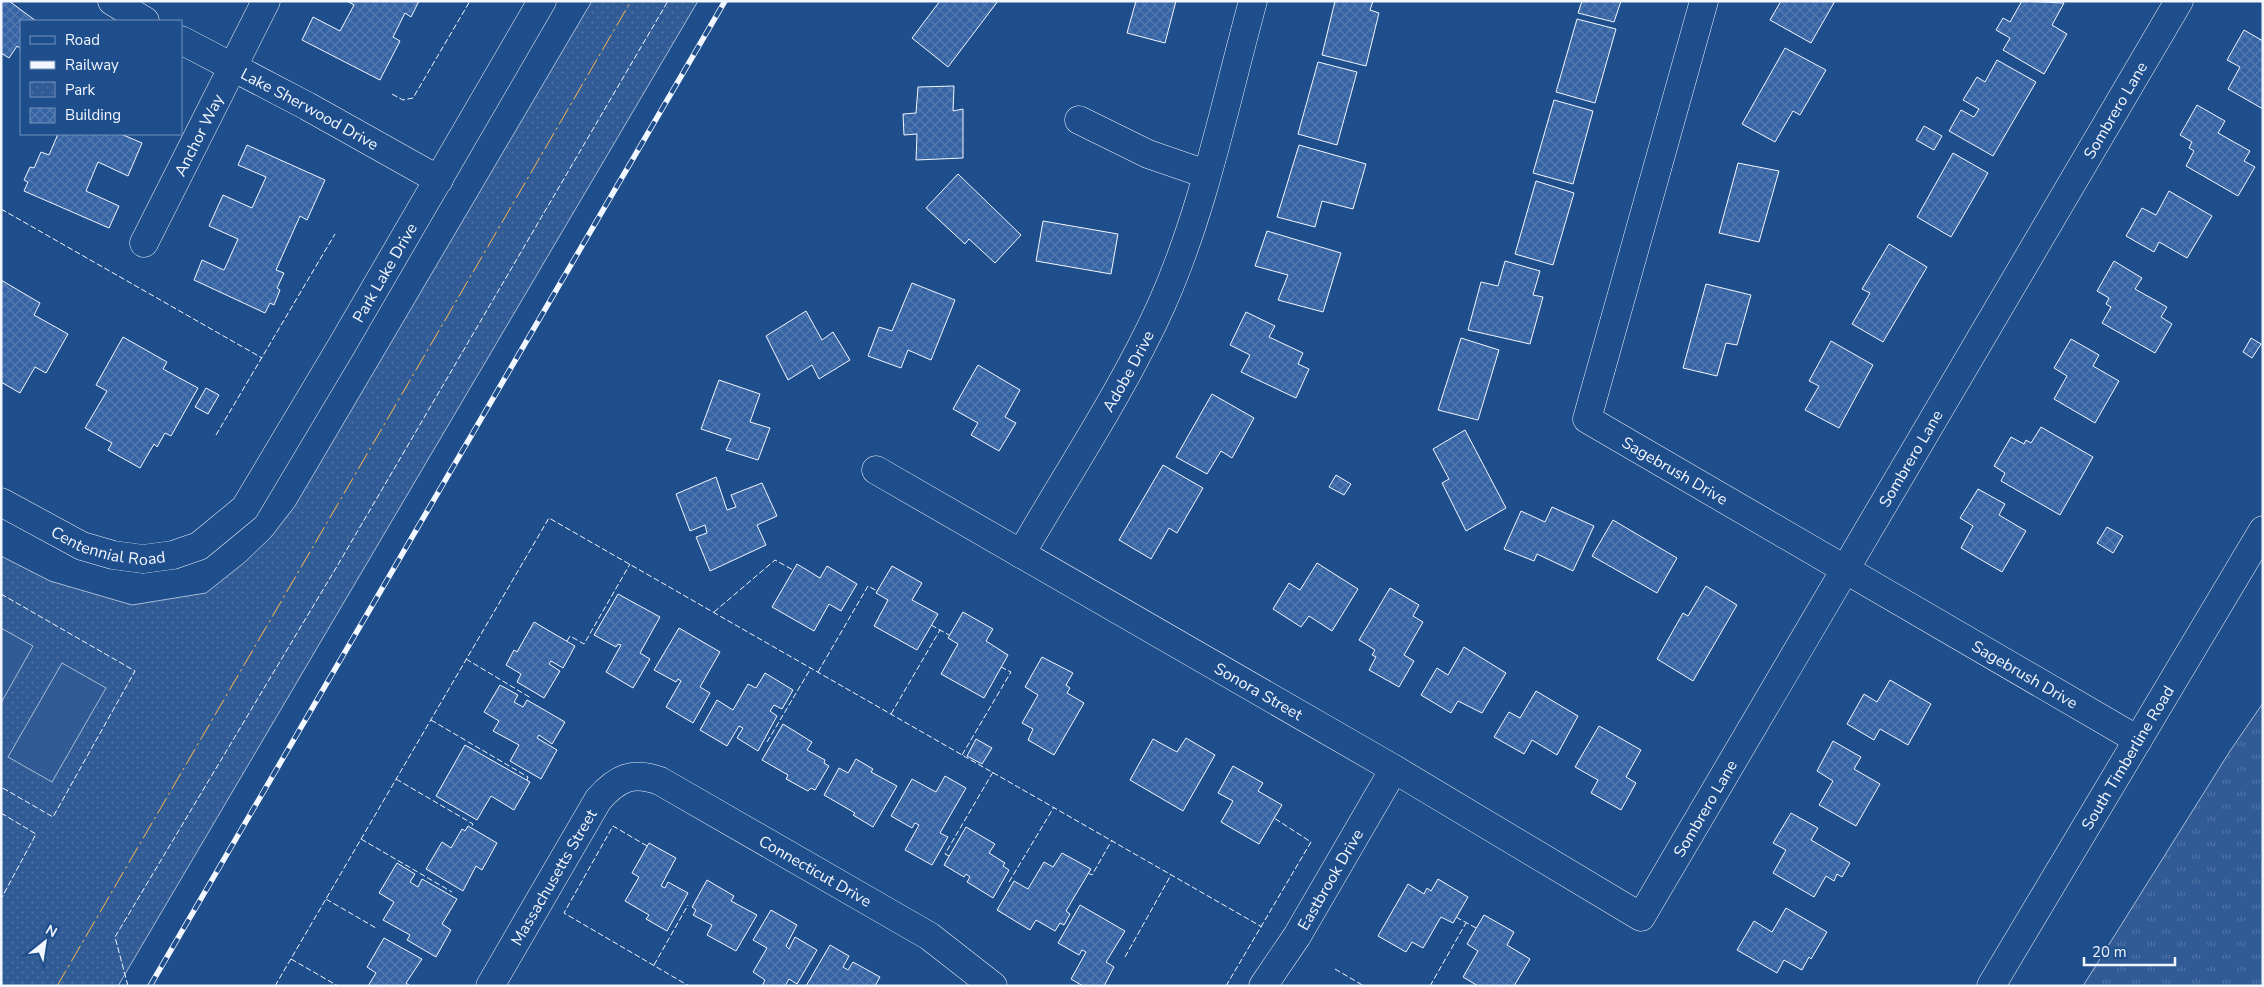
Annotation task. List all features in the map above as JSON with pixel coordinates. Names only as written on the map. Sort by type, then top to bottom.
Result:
[{"type":"street","points":[[112,1],[143,20]]},
{"type":"street","name":"Anchor Way","points":[[144,242],[266,1]]},
{"type":"street","name":"Park Lake Drive","points":[[216,534],[245,508],[439,180],[542,1]]},
{"type":"street","name":"Adobe Drive","points":[[1021,554],[1139,350],[1161,305],[1184,246],[1206,174],[1253,1]]},
{"type":"street","name":"Sagebrush Drive","points":[[1704,1],[1587,419],[2138,740]]},
{"type":"street","name":"Sombrero Lane","points":[[1641,917],[1846,571],[2179,1]]},
{"type":"street","name":"Lake Sherwood Drive","points":[[182,41],[439,180]]},
{"type":"street","points":[[1079,120],[1148,154],[1206,174]]},
{"type":"street","name":"Sonora Street","points":[[876,470],[1394,770],[1641,917]]},
{"type":"street","name":"Centennial Road","points":[[1,502],[82,546],[113,555],[143,559],[173,555],[199,546],[216,534]]},
{"type":"street","name":"South Timberline Road","points":[[1992,986],[2263,530]]},
{"type":"street","name":"Eastbrook Drive","points":[[1263,986],[1296,936],[1394,770]]},
{"type":"street","name":"Connecticut Drive","points":[[628,777],[648,776],[660,781],[929,936],[993,986]]},
{"type":"street","name":"Massachusetts Street","points":[[490,986],[598,800],[611,786],[628,777]]},
{"type":"green space","points":[[592,1],[698,1],[118,986],[1,986],[1,556],[50,581],[132,605],[206,593],[245,562],[271,537],[295,506]]},
{"type":"green space","points":[[2263,703],[2263,986],[2083,986],[2230,751]]},
{"type":"shaded area","points":[[1,628],[33,646],[1,703]]},
{"type":"shaded area","points":[[62,663],[106,688],[52,782],[8,757]]},
{"type":"building","points":[[1,1],[9,1],[35,20],[20,20],[20,48],[17,46],[9,58],[1,53]]},
{"type":"building","points":[[347,1],[419,1],[411,17],[405,13],[393,37],[400,41],[380,80],[302,40],[313,17],[340,31],[354,5]]},
{"type":"building","points":[[940,1],[998,1],[948,67],[912,38]]},
{"type":"building","points":[[1136,1],[1176,1],[1165,43],[1127,33]]},
{"type":"building","points":[[1335,1],[1373,1],[1370,10],[1379,13],[1366,66],[1322,55]]},
{"type":"building","points":[[1582,1],[1621,1],[1614,22],[1578,13]]},
{"type":"building","points":[[1781,1],[1835,1],[1811,43],[1770,20]]},
{"type":"building","points":[[2022,1],[2064,3],[2052,25],[2067,34],[2044,74],[2003,50],[2010,38],[1996,30],[2003,18],[2010,22]]},
{"type":"building","points":[[1577,19],[1616,29],[1595,103],[1556,92]]},
{"type":"building","points":[[2244,30],[2263,41],[2263,109],[2228,89],[2240,67],[2227,60]]},
{"type":"building","points":[[1785,48],[1826,70],[1800,115],[1793,111],[1775,142],[1742,124]]},
{"type":"building","points":[[1997,60],[2036,82],[1993,156],[1949,131],[1961,110],[1974,117],[1979,109],[1963,100],[1977,77],[1985,82]]},
{"type":"building","points":[[1318,62],[1357,72],[1337,145],[1298,134]]},
{"type":"building","points":[[954,86],[953,111],[963,109],[963,158],[916,160],[917,134],[904,135],[903,114],[916,113],[918,87]]},
{"type":"building","points":[[1554,100],[1593,111],[1573,184],[1533,173]]},
{"type":"building","points":[[2197,105],[2225,121],[2218,133],[2250,151],[2244,161],[2255,167],[2238,196],[2186,166],[2194,151],[2189,148],[2192,142],[2180,135]]},
{"type":"building","points":[[1924,126],[1942,136],[1934,150],[1916,140]]},
{"type":"building","points":[[58,135],[123,135],[142,143],[128,176],[98,162],[86,191],[119,206],[109,228],[24,191],[28,182],[24,180],[30,167],[34,168],[41,152],[49,155]]},
{"type":"building","points":[[247,145],[325,180],[307,220],[300,216],[276,270],[284,273],[277,288],[280,290],[274,305],[270,303],[265,313],[194,280],[202,260],[224,270],[238,239],[209,226],[223,195],[252,208],[266,177],[238,165]]},
{"type":"building","points":[[1299,145],[1366,164],[1353,209],[1322,201],[1315,227],[1277,217]]},
{"type":"building","points":[[1953,153],[1988,173],[1951,237],[1917,217]]},
{"type":"building","points":[[1738,163],[1779,171],[1759,242],[1719,233]]},
{"type":"building","points":[[958,174],[1021,235],[995,263],[969,239],[965,244],[926,208]]},
{"type":"building","points":[[1536,181],[1574,193],[1553,265],[1515,254]]},
{"type":"building","points":[[2169,191],[2212,216],[2187,258],[2159,242],[2154,252],[2126,236],[2142,208],[2156,215]]},
{"type":"building","points":[[1043,221],[1118,234],[1111,274],[1036,261]]},
{"type":"building","points":[[1267,231],[1341,253],[1323,312],[1278,300],[1288,275],[1255,266]]},
{"type":"building","points":[[1889,244],[1927,267],[1883,342],[1852,324],[1870,293],[1862,289]]},
{"type":"building","points":[[1505,261],[1540,271],[1533,295],[1543,297],[1530,344],[1468,330],[1481,282],[1498,286]]},
{"type":"building","points":[[2114,261],[2142,278],[2135,289],[2167,307],[2161,317],[2172,324],[2155,353],[2102,323],[2111,307],[2106,304],[2109,298],[2097,291]]},
{"type":"building","points":[[1,280],[40,303],[34,315],[68,334],[46,373],[35,367],[20,393],[1,382]]},
{"type":"building","points":[[912,283],[955,300],[931,360],[908,350],[901,368],[868,356],[879,327],[892,331]]},
{"type":"building","points":[[1706,284],[1751,295],[1737,345],[1726,343],[1717,376],[1683,368]]},
{"type":"building","points":[[806,311],[822,340],[833,332],[850,360],[819,379],[812,365],[788,380],[766,336]]},
{"type":"building","points":[[1246,312],[1275,326],[1269,337],[1303,353],[1298,364],[1309,369],[1296,398],[1241,372],[1250,355],[1230,345]]},
{"type":"building","points":[[123,337],[167,362],[163,369],[198,388],[171,436],[165,433],[157,447],[154,444],[140,468],[108,450],[112,443],[85,428],[107,391],[96,385]]},
{"type":"building","points":[[1461,338],[1499,350],[1478,420],[1438,410]]},
{"type":"building","points":[[2251,338],[2261,344],[2252,358],[2243,352]]},
{"type":"building","points":[[2071,339],[2099,355],[2093,366],[2119,381],[2095,423],[2054,399],[2067,376],[2054,368]]},
{"type":"building","points":[[1831,341],[1873,365],[1839,428],[1805,410],[1819,386],[1809,381]]},
{"type":"building","points":[[978,365],[1020,390],[1005,417],[1016,423],[999,451],[971,435],[978,423],[953,409]]},
{"type":"building","points":[[719,380],[760,394],[750,422],[770,428],[758,460],[726,450],[731,439],[701,429]]},
{"type":"building","points":[[206,388],[219,395],[208,414],[195,407]]},
{"type":"building","points":[[1212,394],[1254,418],[1232,458],[1221,451],[1207,474],[1176,457]]},
{"type":"building","points":[[2041,427],[2093,457],[2060,515],[2001,481],[2005,473],[1994,466],[2011,437],[2024,444],[2026,440],[2031,443]]},
{"type":"building","points":[[1465,430],[1506,508],[1466,531],[1442,483],[1449,479],[1433,449]]},
{"type":"building","points":[[1163,465],[1203,488],[1177,533],[1169,528],[1151,559],[1119,540]]},
{"type":"building","points":[[1336,475],[1351,484],[1344,495],[1329,487]]},
{"type":"building","points":[[716,477],[727,510],[736,507],[731,495],[762,483],[777,516],[757,525],[766,545],[710,571],[696,537],[707,533],[705,525],[690,531],[676,494]]},
{"type":"building","points":[[1978,489],[2005,504],[1999,515],[2026,531],[2002,572],[1961,548],[1973,526],[1960,518]]},
{"type":"building","points":[[1552,507],[1594,526],[1573,571],[1537,554],[1534,561],[1504,549],[1521,511],[1545,522]]},
{"type":"building","points":[[1613,520],[1677,558],[1657,593],[1592,556]]},
{"type":"building","points":[[2107,527],[2123,536],[2113,553],[2097,543]]},
{"type":"building","points":[[1317,563],[1358,589],[1332,631],[1309,616],[1301,627],[1273,609],[1289,583],[1300,590]]},
{"type":"building","points":[[797,564],[820,578],[827,566],[857,584],[841,611],[829,604],[814,631],[772,607]]},
{"type":"building","points":[[892,566],[922,583],[912,600],[938,614],[917,650],[874,626],[888,600],[876,593]]},
{"type":"building","points":[[1706,586],[1737,605],[1693,681],[1657,659],[1683,613],[1688,616]]},
{"type":"building","points":[[1390,588],[1419,605],[1413,616],[1423,622],[1404,655],[1414,661],[1399,687],[1369,670],[1376,657],[1372,655],[1375,650],[1359,640]]},
{"type":"building","points":[[618,594],[660,617],[640,653],[650,659],[633,688],[606,672],[621,645],[618,644],[616,647],[594,635]]},
{"type":"building","points":[[963,612],[993,629],[986,641],[1008,655],[984,698],[941,674],[958,644],[948,638]]},
{"type":"building","points":[[534,622],[575,646],[563,668],[551,661],[549,664],[560,671],[544,698],[517,682],[521,674],[506,665],[514,650],[517,652]]},
{"type":"building","points":[[679,628],[720,652],[700,687],[710,693],[693,723],[666,707],[681,681],[678,679],[676,682],[654,670]]},
{"type":"building","points":[[1464,647],[1506,673],[1482,713],[1458,701],[1451,713],[1421,695],[1437,668],[1448,675]]},
{"type":"building","points":[[1042,657],[1073,673],[1066,685],[1070,688],[1067,693],[1084,703],[1054,755],[1028,740],[1033,729],[1022,723],[1038,695],[1025,687]]},
{"type":"building","points":[[765,673],[793,690],[782,709],[774,705],[770,711],[777,716],[758,751],[737,738],[743,728],[739,726],[727,746],[700,730],[717,700],[733,710],[748,684],[756,688]]},
{"type":"building","points":[[1890,680],[1931,704],[1908,745],[1880,729],[1874,740],[1847,724],[1864,694],[1877,702]]},
{"type":"building","points":[[500,685],[518,695],[514,702],[523,707],[527,700],[565,722],[552,744],[539,735],[537,738],[557,750],[541,779],[510,761],[519,745],[493,731],[499,721],[484,712]]},
{"type":"building","points":[[1536,691],[1578,716],[1557,755],[1532,740],[1524,754],[1494,737],[1509,712],[1520,718]]},
{"type":"building","points":[[783,724],[812,742],[807,750],[825,760],[824,763],[829,766],[815,790],[811,788],[808,791],[786,779],[788,775],[762,760]]},
{"type":"building","points":[[1599,726],[1641,750],[1626,777],[1636,783],[1621,810],[1591,793],[1598,780],[1575,767]]},
{"type":"building","points":[[1186,738],[1215,755],[1183,811],[1130,780],[1153,739],[1177,752]]},
{"type":"building","points":[[976,739],[992,748],[982,764],[967,756]]},
{"type":"building","points":[[1833,741],[1861,757],[1854,769],[1880,784],[1856,826],[1819,805],[1833,781],[1817,771]]},
{"type":"building","points":[[465,745],[530,782],[514,810],[491,796],[477,820],[436,796]]},
{"type":"building","points":[[856,759],[873,769],[871,772],[897,786],[873,827],[853,815],[855,813],[824,795],[839,768],[848,773]]},
{"type":"building","points":[[1233,766],[1263,783],[1258,791],[1282,805],[1259,844],[1221,822],[1233,801],[1218,793]]},
{"type":"building","points":[[945,776],[966,788],[940,833],[948,837],[932,865],[905,850],[919,825],[915,823],[912,828],[891,816],[912,779],[936,792]]},
{"type":"building","points":[[1791,813],[1818,828],[1811,840],[1850,863],[1842,877],[1837,874],[1834,881],[1826,876],[1814,897],[1773,873],[1786,850],[1773,843]]},
{"type":"building","points":[[468,826],[497,843],[482,870],[476,866],[463,891],[426,869],[442,842],[451,848],[462,829],[465,831]]},
{"type":"building","points":[[966,827],[995,844],[989,853],[1005,863],[1003,866],[1009,870],[993,898],[967,882],[970,877],[966,874],[964,877],[944,865]]},
{"type":"building","points":[[649,843],[676,858],[661,886],[665,888],[668,882],[688,893],[667,931],[646,919],[649,915],[625,901],[639,877],[632,873]]},
{"type":"building","points":[[1062,853],[1091,869],[1066,911],[1070,914],[1064,925],[1060,923],[1055,931],[1036,920],[1030,930],[997,910],[1014,881],[1028,889],[1044,862],[1053,867]]},
{"type":"building","points":[[397,863],[415,874],[410,882],[418,887],[422,879],[457,899],[442,924],[451,930],[436,957],[407,940],[410,935],[383,920],[394,902],[379,893]]},
{"type":"building","points":[[1438,879],[1468,897],[1453,923],[1441,917],[1423,948],[1412,942],[1406,952],[1378,936],[1408,884],[1424,894],[1427,888],[1431,891]]},
{"type":"building","points":[[707,880],[734,896],[731,901],[757,915],[736,951],[707,935],[712,925],[693,915],[696,910],[692,907]]},
{"type":"building","points":[[1080,905],[1125,931],[1106,962],[1114,967],[1104,986],[1083,986],[1071,979],[1086,952],[1082,950],[1079,955],[1058,943]]},
{"type":"building","points":[[1786,908],[1827,932],[1802,970],[1784,960],[1777,973],[1737,950],[1754,921],[1772,932]]},
{"type":"building","points":[[771,910],[797,925],[786,946],[789,949],[795,937],[817,950],[797,984],[789,979],[785,986],[762,986],[765,980],[753,972],[767,948],[753,940]]},
{"type":"building","points":[[1484,915],[1514,932],[1507,945],[1530,959],[1514,986],[1478,986],[1463,977],[1478,951],[1467,944]]},
{"type":"building","points":[[384,938],[422,959],[406,983],[410,986],[368,986],[376,973],[367,967]]},
{"type":"building","points":[[830,945],[849,956],[843,967],[848,970],[853,962],[880,977],[875,986],[806,986]]},
{"type":"railway","points":[[150,986],[725,1]]},
{"type":"fence","points":[[392,94],[403,100],[413,98],[470,1]]},
{"type":"fence","points":[[128,986],[115,937],[336,568],[668,1]]},
{"type":"fence","points":[[1,209],[262,358]]},
{"type":"fence","points":[[216,435],[335,234]]},
{"type":"fence","points":[[275,986],[549,518],[1262,927]]},
{"type":"fence","points":[[714,612],[775,560],[793,570]]},
{"type":"fence","points":[[567,641],[570,636],[584,644],[630,564]]},
{"type":"fence","points":[[818,672],[868,586],[877,591]]},
{"type":"fence","points":[[1,594],[135,671],[53,817],[1,787]]},
{"type":"fence","points":[[931,625],[949,635]]},
{"type":"fence","points":[[891,714],[940,630]]},
{"type":"fence","points":[[466,659],[531,698]]},
{"type":"fence","points":[[962,755],[1011,672],[1001,667]]},
{"type":"fence","points":[[767,742],[811,668]]},
{"type":"fence","points":[[431,720],[528,777],[527,780]]},
{"type":"fence","points":[[949,856],[945,854],[993,772]]},
{"type":"fence","points":[[396,779],[473,824],[471,828]]},
{"type":"fence","points":[[1009,882],[1054,807]]},
{"type":"fence","points":[[1,813],[36,834],[1,899]]},
{"type":"fence","points":[[1226,986],[1311,842],[1274,818]]},
{"type":"fence","points":[[647,846],[613,826],[564,913],[689,986]]},
{"type":"fence","points":[[361,839],[452,892]]},
{"type":"fence","points":[[1088,873],[1092,875],[1112,840]]},
{"type":"fence","points":[[1125,957],[1171,875]]},
{"type":"fence","points":[[326,899],[376,928]]},
{"type":"fence","points":[[654,965],[688,905]]},
{"type":"fence","points":[[1456,917],[1476,928]]},
{"type":"fence","points":[[1430,986],[1466,923]]},
{"type":"fence","points":[[291,959],[338,986]]},
{"type":"fence","points":[[1335,969],[1364,986]]},
{"type":"power","points":[[57,986],[631,1]]}]
